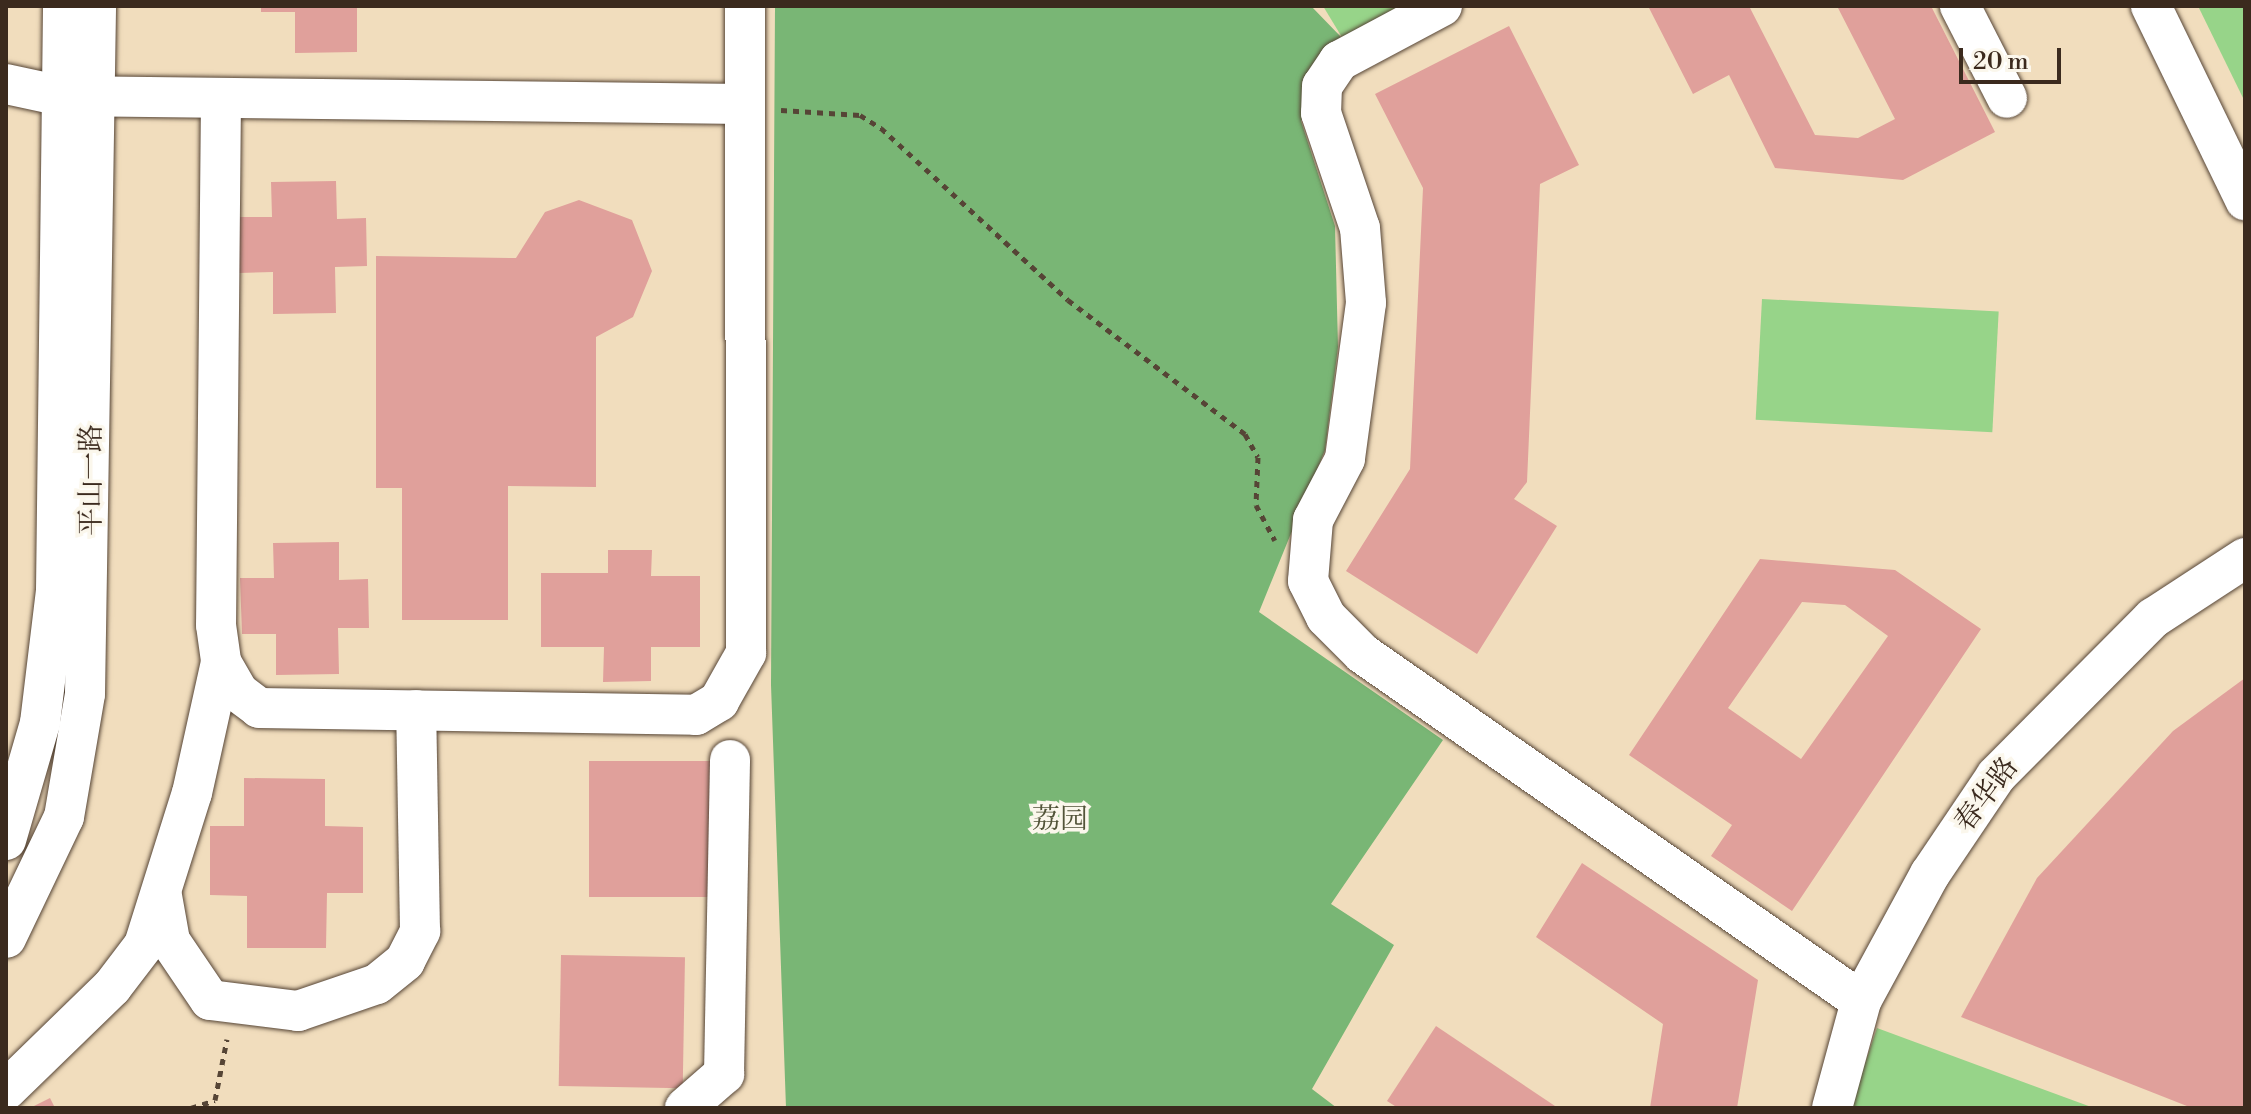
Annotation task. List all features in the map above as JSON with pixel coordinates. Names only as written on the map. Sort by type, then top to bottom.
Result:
[{"type":"street","name":"平山一路","points":[[6,938],[64,817],[85,694],[79,96],[63,6]]},
{"type":"street","name":"平山一路","points":[[6,840],[40,723],[56,590],[79,96],[96,6]]},
{"type":"street","points":[[221,662],[238,692],[259,708],[696,715],[719,701],[737,678],[746,653],[745,6]]},
{"type":"street","points":[[1442,6],[1339,61],[1322,86],[1321,113],[1360,228],[1366,303],[1345,459],[1313,520],[1308,581],[1326,617],[1363,654],[1861,1001]]},
{"type":"street","points":[[1960,6],[2007,98]]},
{"type":"street","points":[[2151,6],[2245,200]]},
{"type":"street","points":[[6,84],[79,96],[745,104]]},
{"type":"street","points":[[6,1090],[112,987],[144,945],[162,896],[221,662],[221,98]]},
{"type":"street","name":"春华路","points":[[1832,1108],[1861,1001],[1930,874],[1996,776],[2153,618],[2245,558]]},
{"type":"street","points":[[162,896],[170,941],[193,981],[210,1000],[233,1007],[298,1011],[336,1004],[405,961],[420,931],[424,885],[416,710]]},
{"type":"street","points":[[685,1108],[724,1074],[730,760]]},
{"type":"path","points":[[745,104],[860,115],[881,128],[1068,300],[1245,434],[1258,457],[1256,505],[1308,581]]},
{"type":"path","points":[[191,1108],[215,1100],[233,1007]]},
{"type":"green space","name":"荔园","points":[[775,6],[1311,6],[1343,39],[1301,121],[1335,226],[1338,347],[1325,450],[1259,612],[1443,740],[1331,904],[1394,945],[1312,1089],[1337,1108],[786,1108],[771,685]]},
{"type":"green space","points":[[1323,6],[1406,6],[1343,39]]},
{"type":"green space","points":[[2198,6],[2245,6],[2245,102]]},
{"type":"green space","points":[[1762,299],[1999,311],[1992,432],[1756,420]]},
{"type":"green space","points":[[1877,1028],[2094,1108],[1850,1108]]},
{"type":"building","points":[[261,6],[357,6],[357,52],[295,53],[295,12],[261,12]]},
{"type":"building","points":[[1648,6],[1749,6],[1815,135],[1858,138],[1895,119],[1837,6],[1931,6],[1995,132],[1903,180],[1775,168],[1729,75],[1693,94]]},
{"type":"building","points":[[1509,26],[1579,165],[1540,184],[1527,482],[1514,499],[1557,526],[1477,654],[1346,571],[1410,469],[1423,188],[1375,94]]},
{"type":"building","points":[[336,181],[337,219],[366,218],[367,266],[335,267],[336,313],[273,314],[273,272],[239,273],[238,217],[272,217],[271,182]]},
{"type":"building","points":[[579,200],[632,220],[652,271],[633,317],[596,337],[596,487],[508,486],[508,620],[402,620],[402,488],[376,488],[376,256],[516,258],[545,212]]},
{"type":"building","points":[[339,542],[339,580],[368,579],[369,628],[338,628],[339,674],[276,675],[276,634],[242,634],[240,578],[274,578],[273,543]]},
{"type":"building","points":[[608,550],[652,550],[651,576],[700,576],[700,647],[651,647],[651,681],[603,682],[604,647],[541,647],[541,573],[608,573]]},
{"type":"building","points":[[1760,559],[1895,570],[1981,629],[1792,911],[1711,856],[1732,825],[1629,755]],"holes":[[[1802,602],[1845,605],[1888,636],[1801,759],[1728,708]]]},
{"type":"building","points":[[2245,678],[2245,1108],[2192,1108],[1961,1017],[2037,878],[2173,731]]},
{"type":"building","points":[[589,761],[714,761],[714,897],[589,897]]},
{"type":"building","points":[[244,778],[325,779],[325,826],[363,827],[363,893],[327,893],[326,948],[247,948],[247,896],[210,895],[210,826],[244,826]]},
{"type":"building","points":[[1582,863],[1758,980],[1737,1108],[1650,1108],[1663,1024],[1536,937]]},
{"type":"building","points":[[561,955],[685,957],[683,1088],[559,1086]]},
{"type":"building","points":[[1436,1026],[1558,1108],[1398,1108],[1387,1101]]},
{"type":"building","points":[[50,1098],[55,1108],[30,1108]]}]
